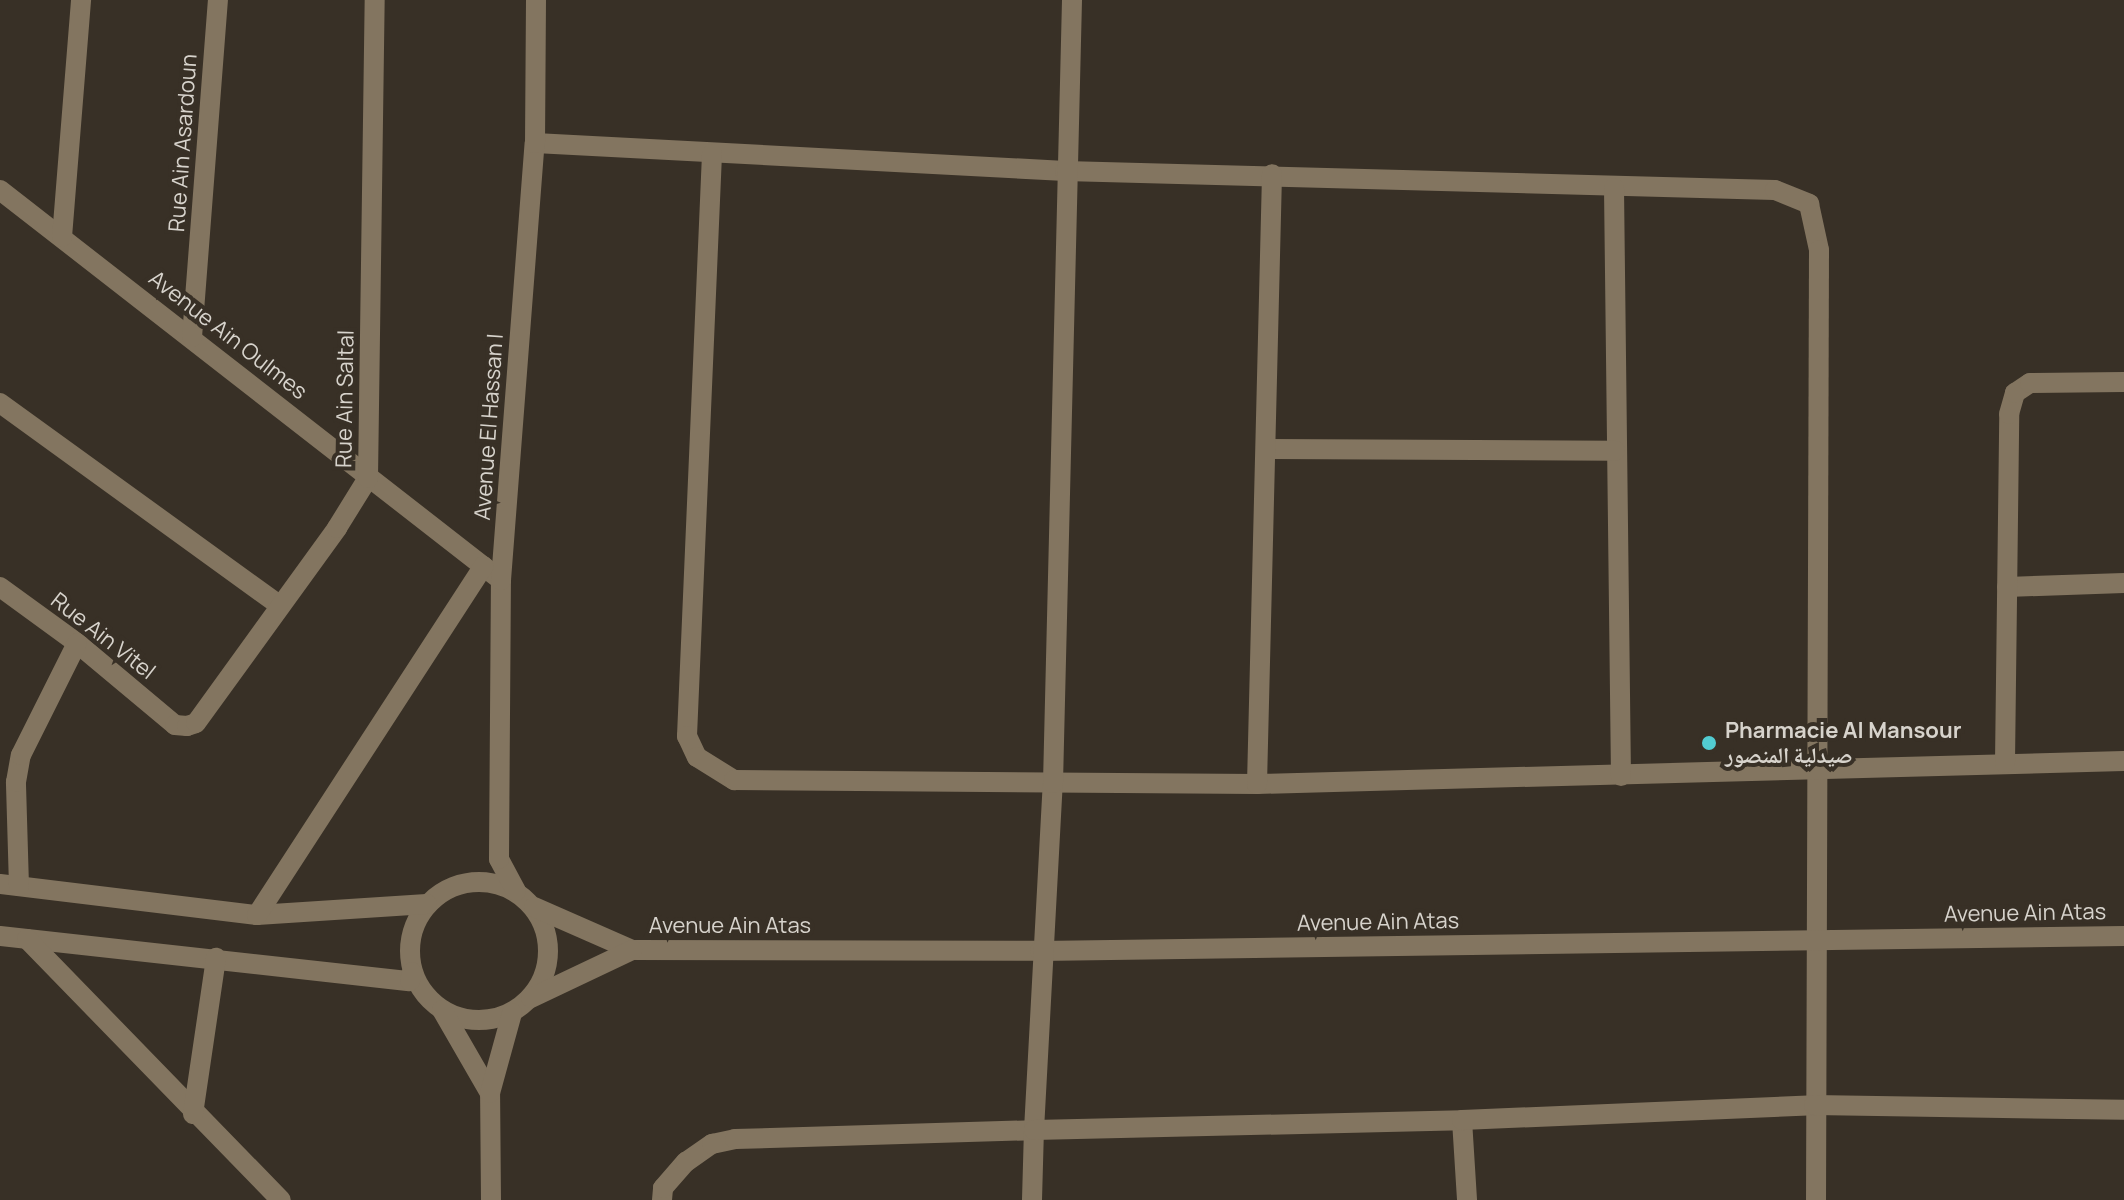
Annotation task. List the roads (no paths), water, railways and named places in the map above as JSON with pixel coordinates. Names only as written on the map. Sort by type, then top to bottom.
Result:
[{"type":"street","name":"Rue Ain Asardoun","points":[[192,337],[218,0]]},
{"type":"street","name":"Rue Ain Saltal","points":[[175,725],[196,723],[368,478],[375,0]]},
{"type":"street","name":"Avenue El Hassan I","points":[[499,859],[501,580],[535,143],[536,0]]},
{"type":"street","points":[[1032,1200],[1040,951],[1053,783],[1065,171],[1072,0]]},
{"type":"street","points":[[62,237],[78,1]]},
{"type":"street","points":[[535,143],[1065,171],[1272,174],[1614,188],[1775,190],[1809,204],[1819,250],[1816,1200]]},
{"type":"street","points":[[712,154],[687,736],[697,757],[734,780],[752,784],[1257,784],[2124,761]]},
{"type":"street","points":[[1257,784],[1272,174]]},
{"type":"street","points":[[1614,188],[1621,776]]},
{"type":"street","name":"Avenue Ain Oulmes","points":[[0,190],[501,580]]},
{"type":"street","points":[[2005,763],[2009,414],[2015,393],[2030,383],[2124,382]]},
{"type":"street","points":[[0,403],[279,605]]},
{"type":"street","points":[[1267,449],[1615,451]]},
{"type":"street","points":[[257,915],[484,566]]},
{"type":"street","points":[[2007,587],[2124,583]]},
{"type":"street","name":"Rue Ain Vitel","points":[[0,587],[77,643],[175,725]]},
{"type":"street","points":[[77,643],[21,755],[16,782],[9,885],[257,915],[427,904]]},
{"type":"street","points":[[0,936],[410,981],[409,948],[414,924],[427,904],[446,889],[499,859],[516,891]]},
{"type":"street","points":[[446,889],[469,881],[493,882],[516,891],[534,907],[632,950]]},
{"type":"street","points":[[531,998],[548,963],[549,943],[534,907]]},
{"type":"street","name":"Avenue Ain Atas","points":[[632,950],[1040,951],[2124,936]]},
{"type":"street","points":[[27,939],[193,1114],[281,1200]]},
{"type":"street","points":[[442,1010],[477,1021],[512,1013],[531,998],[632,950]]},
{"type":"street","points":[[193,1114],[216,958]]},
{"type":"street","points":[[412,972],[424,993],[442,1010],[490,1093]]},
{"type":"street","points":[[491,1200],[490,1093],[512,1013]]},
{"type":"street","points":[[662,1200],[663,1188],[686,1162],[712,1144],[735,1139],[1462,1120],[1814,1105],[2124,1110]]},
{"type":"street","points":[[1462,1120],[1467,1200]]},
{"type":"place","name":"Pharmacie Al Mansour صيدلية المنصور","points":[[1709,743]]}]
